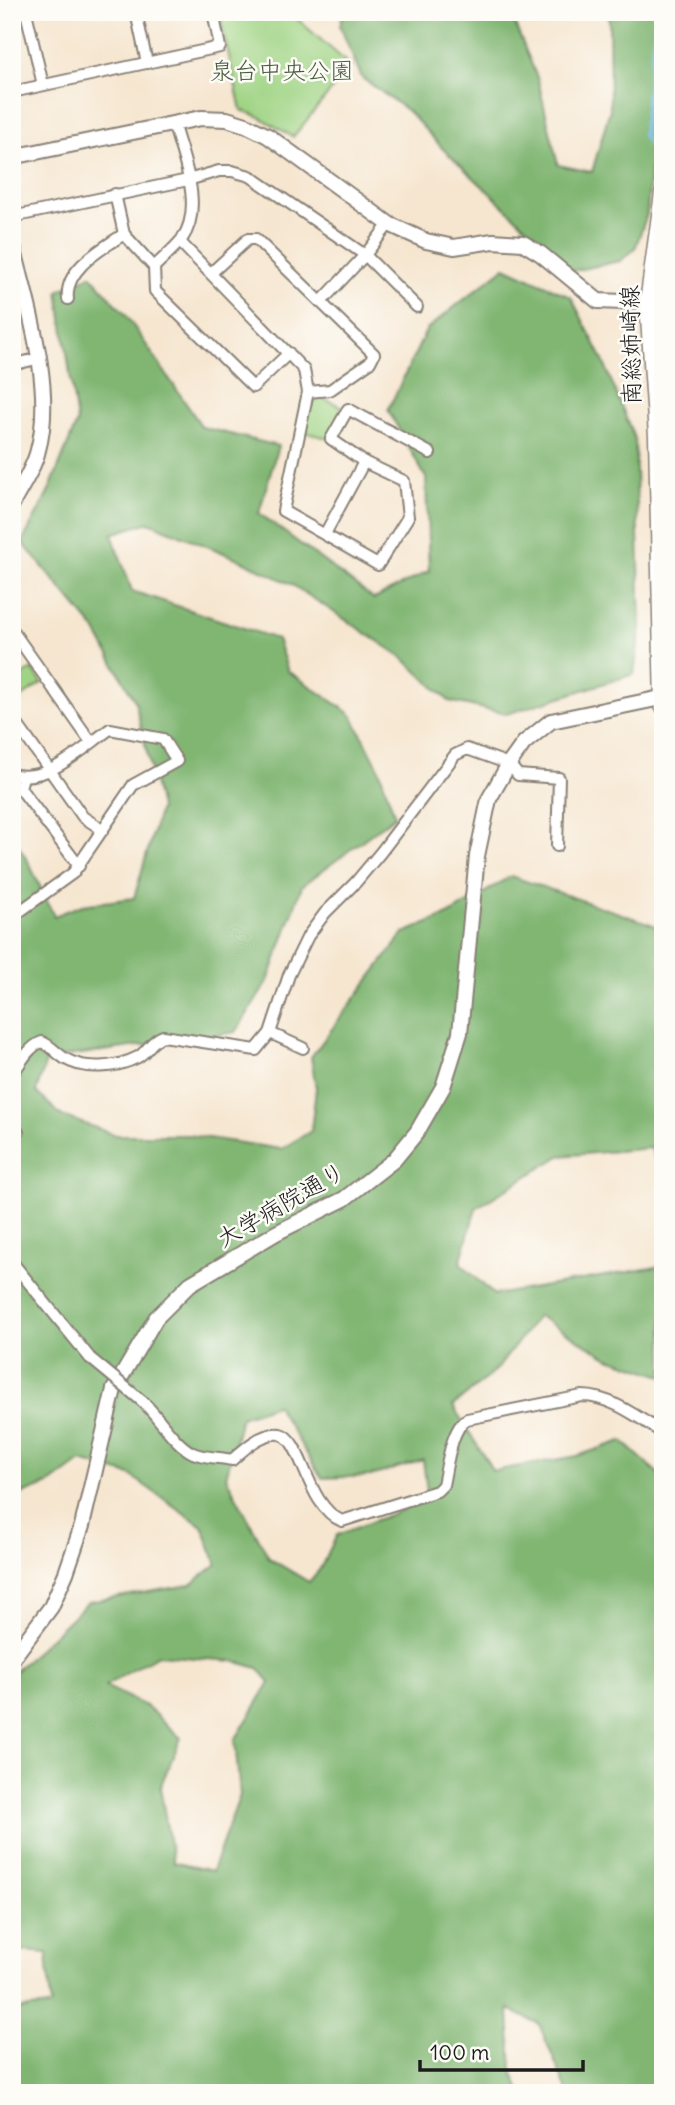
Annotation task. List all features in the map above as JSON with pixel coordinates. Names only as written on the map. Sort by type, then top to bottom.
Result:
[{"type":"main road","name":"南総姉崎線","points":[[662,702],[657,436],[648,303],[663,193]]},
{"type":"street","points":[[26,12],[43,85]]},
{"type":"street","points":[[136,12],[147,63]]},
{"type":"street","points":[[12,92],[220,47],[214,12]]},
{"type":"street","points":[[12,157],[201,117],[227,120],[246,125],[286,149],[389,225],[426,241],[454,247],[493,242],[523,243],[541,254],[598,301],[648,303]]},
{"type":"street","points":[[154,267],[180,242],[191,220],[192,203],[188,180],[173,122]]},
{"type":"street","points":[[12,217],[219,171],[232,171],[250,176],[365,255],[416,307]]},
{"type":"street","points":[[115,194],[124,234],[154,267],[155,291],[253,387],[289,353]]},
{"type":"street","points":[[321,302],[389,225]]},
{"type":"street","points":[[68,299],[69,282],[83,265],[124,234]]},
{"type":"street","points":[[211,273],[248,239],[256,239],[374,354],[370,362],[330,390],[308,391]]},
{"type":"street","points":[[12,242],[40,358],[43,413],[38,451],[12,504]]},
{"type":"street","points":[[180,242],[304,370],[308,391],[283,511],[378,565],[408,517],[404,481],[364,462],[331,439],[348,409],[430,453]]},
{"type":"street","points":[[12,365],[40,358]]},
{"type":"street","points":[[325,534],[364,462]]},
{"type":"street","points":[[12,630],[91,742]]},
{"type":"street","name":"大学病院通り","points":[[12,1659],[51,1607],[66,1573],[82,1525],[114,1390],[156,1318],[190,1284],[276,1233],[344,1199],[394,1160],[417,1132],[443,1087],[460,1033],[477,856],[489,799],[509,764],[524,743],[551,721],[662,702]]},
{"type":"street","points":[[12,717],[83,817],[103,830]]},
{"type":"street","points":[[12,917],[79,866],[132,785],[177,761],[163,739],[110,729],[50,770],[32,777],[17,776],[20,788],[79,866]]},
{"type":"street","points":[[12,1075],[36,1044],[42,1042],[66,1059],[86,1065],[112,1065],[138,1056],[157,1038],[163,1036],[256,1050],[270,1032],[289,975],[307,936],[381,852],[455,755],[467,749],[509,764],[518,775],[559,778],[557,846]]},
{"type":"street","points":[[270,1032],[303,1048]]},
{"type":"street","points":[[12,1124],[18,1132],[12,1139]]},
{"type":"street","points":[[12,1262],[90,1358],[156,1412],[178,1442],[194,1453],[232,1460],[266,1437],[278,1434],[287,1438],[298,1454],[315,1496],[332,1517],[342,1521],[437,1491],[443,1485],[459,1423],[467,1419],[582,1396],[596,1396],[663,1433]]},
{"type":"green space","name":"泉台中央公園","points":[[219,12],[298,12],[295,17],[351,66],[293,137],[258,116],[241,110]]},
{"type":"green space","points":[[343,12],[510,12],[538,80],[558,165],[592,172],[610,109],[609,12],[663,12],[647,214],[635,249],[620,261],[573,271],[444,150],[408,111],[362,78],[340,26]]},
{"type":"green space","points":[[505,267],[571,297],[602,358],[635,440],[641,626],[634,674],[507,714],[449,701],[402,657],[291,584],[149,522],[112,534],[132,591],[277,639],[288,671],[351,714],[378,766],[395,816],[302,886],[268,981],[236,1032],[47,1059],[36,1092],[62,1116],[116,1135],[188,1135],[281,1149],[311,1131],[316,1088],[311,1057],[404,933],[448,915],[511,876],[654,925],[663,938],[663,1175],[651,1148],[560,1156],[476,1208],[460,1263],[494,1295],[663,1266],[663,1376],[609,1358],[538,1316],[497,1369],[453,1406],[493,1471],[577,1456],[622,1441],[663,1478],[663,2093],[568,2093],[539,2024],[509,2009],[512,2070],[521,2093],[12,2093],[12,2015],[21,2009],[51,2006],[47,1953],[12,1950],[12,1674],[88,1602],[190,1585],[217,1564],[202,1526],[130,1475],[81,1461],[51,1483],[12,1498],[12,1271],[16,1267],[12,1260],[12,836],[28,861],[54,916],[82,905],[134,898],[160,808],[135,701],[94,628],[22,542],[48,493],[77,422],[58,291],[91,275],[126,315],[202,427],[278,446],[259,513],[374,599],[429,571],[426,478],[388,410],[427,329]],"holes":[[[276,1405],[322,1478],[371,1476],[423,1460],[428,1500],[337,1535],[320,1569],[309,1582],[269,1558],[226,1477],[241,1417]],[[158,1655],[233,1661],[258,1668],[270,1682],[235,1740],[240,1795],[212,1871],[173,1862],[160,1787],[181,1738],[146,1706],[105,1686]]]},
{"type":"green space","points":[[308,392],[348,409],[331,439],[300,431]]},
{"type":"green space","points":[[32,669],[42,683],[12,704],[12,682]]},
{"type":"waterway","points":[[657,12],[643,136],[651,146],[663,151]]}]
